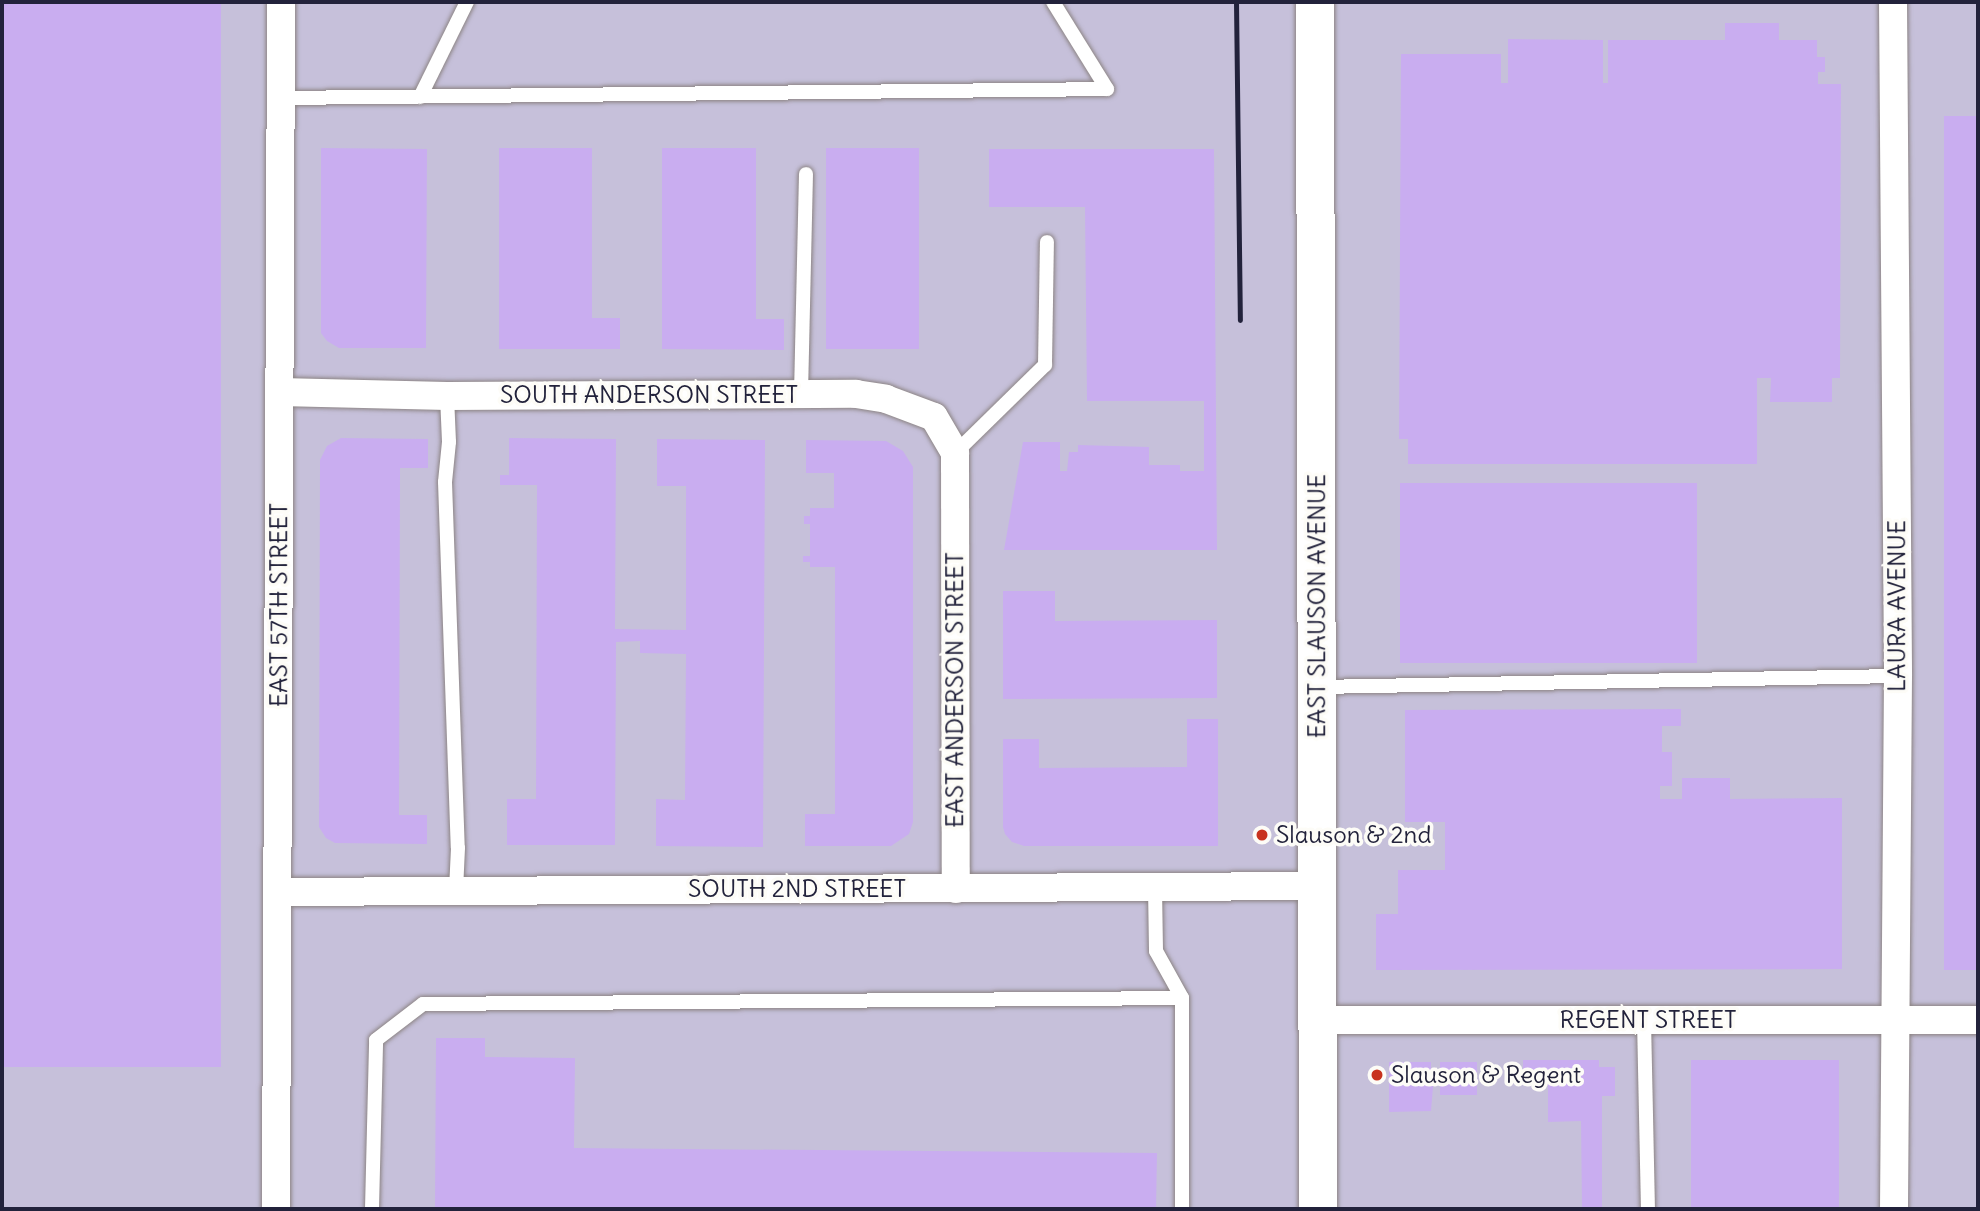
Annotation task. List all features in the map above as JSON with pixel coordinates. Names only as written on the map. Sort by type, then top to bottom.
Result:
[{"type":"main road","name":"EAST SLAUSON AVENUE","points":[[1315,2],[1318,1209]]},
{"type":"street","name":"EAST 57TH STREET","points":[[276,1209],[281,2]]},
{"type":"street","name":"LAURA AVENUE","points":[[1893,2],[1898,677],[1895,1209]]},
{"type":"street","name":"SOUTH ANDERSON STREET","points":[[280,392],[447,396],[856,394],[886,399],[934,417],[955,453]]},
{"type":"street","name":"EAST ANDERSON STREET","points":[[955,453],[956,888]]},
{"type":"street","name":"SOUTH 2ND STREET","points":[[278,892],[1317,886]]},
{"type":"street","name":"REGENT STREET","points":[[1317,1020],[1978,1020]]},
{"type":"lane","points":[[420,97],[467,2]]},
{"type":"lane","points":[[281,98],[1107,89],[1053,2]]},
{"type":"lane","points":[[801,394],[806,174]]},
{"type":"lane","points":[[955,453],[1045,365],[1046,242]]},
{"type":"lane","points":[[447,396],[449,442],[445,482],[458,834],[456,890]]},
{"type":"lane","points":[[1317,687],[1898,677]]},
{"type":"lane","points":[[1155,887],[1156,951],[1182,998],[1182,1209]]},
{"type":"lane","points":[[372,1209],[376,1040],[423,1004],[1182,998]]},
{"type":"lane","points":[[1644,1020],[1648,1209]]},
{"type":"shaded area","points":[[2,2],[1978,2],[1978,1209],[2,1209]]},
{"type":"building","points":[[2,2],[221,2],[221,1067],[2,1067]]},
{"type":"building","points":[[1725,23],[1779,23],[1779,40],[1817,40],[1817,57],[1825,57],[1825,72],[1818,72],[1818,84],[1841,84],[1840,378],[1832,378],[1832,402],[1770,402],[1771,378],[1757,378],[1757,464],[1408,464],[1408,439],[1399,439],[1401,54],[1501,54],[1501,83],[1508,83],[1508,39],[1603,40],[1603,83],[1608,83],[1608,40],[1725,40]]},
{"type":"building","points":[[1944,116],[1978,116],[1978,970],[1944,970]]},
{"type":"building","points":[[321,148],[427,149],[426,348],[339,348],[327,341],[321,333]]},
{"type":"building","points":[[499,148],[592,148],[592,318],[620,318],[620,349],[499,349]]},
{"type":"building","points":[[662,148],[756,148],[756,319],[784,319],[784,350],[662,349]]},
{"type":"building","points":[[826,148],[919,148],[919,349],[826,349]]},
{"type":"building","points":[[989,149],[1214,149],[1217,550],[1004,550],[1023,442],[1060,442],[1060,471],[1067,471],[1069,452],[1078,452],[1078,445],[1149,447],[1149,465],[1180,465],[1180,471],[1204,471],[1204,401],[1087,401],[1085,207],[989,207]]},
{"type":"building","points":[[341,438],[428,439],[428,468],[400,468],[399,815],[427,815],[427,844],[335,843],[326,838],[319,827],[320,460],[327,446]]},
{"type":"building","points":[[509,438],[616,439],[615,629],[686,630],[686,486],[657,486],[657,439],[765,440],[763,847],[656,846],[656,799],[685,800],[686,654],[640,653],[640,641],[616,642],[615,845],[507,845],[507,799],[536,799],[537,485],[500,485],[500,475],[509,475]]},
{"type":"building","points":[[806,440],[886,441],[903,451],[913,467],[913,822],[909,834],[891,846],[805,846],[805,814],[835,814],[835,567],[810,567],[810,562],[803,562],[803,556],[810,556],[810,524],[804,524],[804,516],[810,516],[810,508],[834,508],[834,473],[806,473]]},
{"type":"building","points":[[1400,483],[1697,483],[1697,663],[1400,663]]},
{"type":"building","points":[[1003,591],[1055,591],[1055,621],[1217,620],[1217,698],[1003,699]]},
{"type":"building","points":[[1681,709],[1681,726],[1662,726],[1662,752],[1672,752],[1672,786],[1660,786],[1660,799],[1682,799],[1682,778],[1730,778],[1730,799],[1842,798],[1842,969],[1376,970],[1376,914],[1398,914],[1398,870],[1445,870],[1445,822],[1405,822],[1405,710]]},
{"type":"building","points":[[1187,719],[1218,719],[1218,846],[1024,846],[1012,842],[1005,834],[1003,739],[1039,739],[1039,768],[1187,767]]},
{"type":"building","points":[[436,1038],[485,1038],[485,1057],[575,1058],[574,1148],[1157,1153],[1156,1209],[435,1209]]},
{"type":"building","points":[[1523,1060],[1599,1060],[1599,1067],[1615,1067],[1615,1096],[1602,1096],[1602,1209],[1582,1209],[1581,1121],[1548,1122],[1548,1082],[1523,1082]]},
{"type":"building","points":[[1691,1060],[1839,1060],[1839,1209],[1691,1209]]},
{"type":"building","points":[[1389,1062],[1431,1062],[1431,1075],[1434,1075],[1431,1111],[1389,1112]]},
{"type":"building","points":[[1440,1062],[1477,1062],[1477,1095],[1440,1095]]},
{"type":"railway","points":[[1236,2],[1240,320]]},
{"type":"place","name":"Slauson & 2nd","points":[[1262,835]]},
{"type":"place","name":"Slauson & Regent","points":[[1377,1075]]}]
